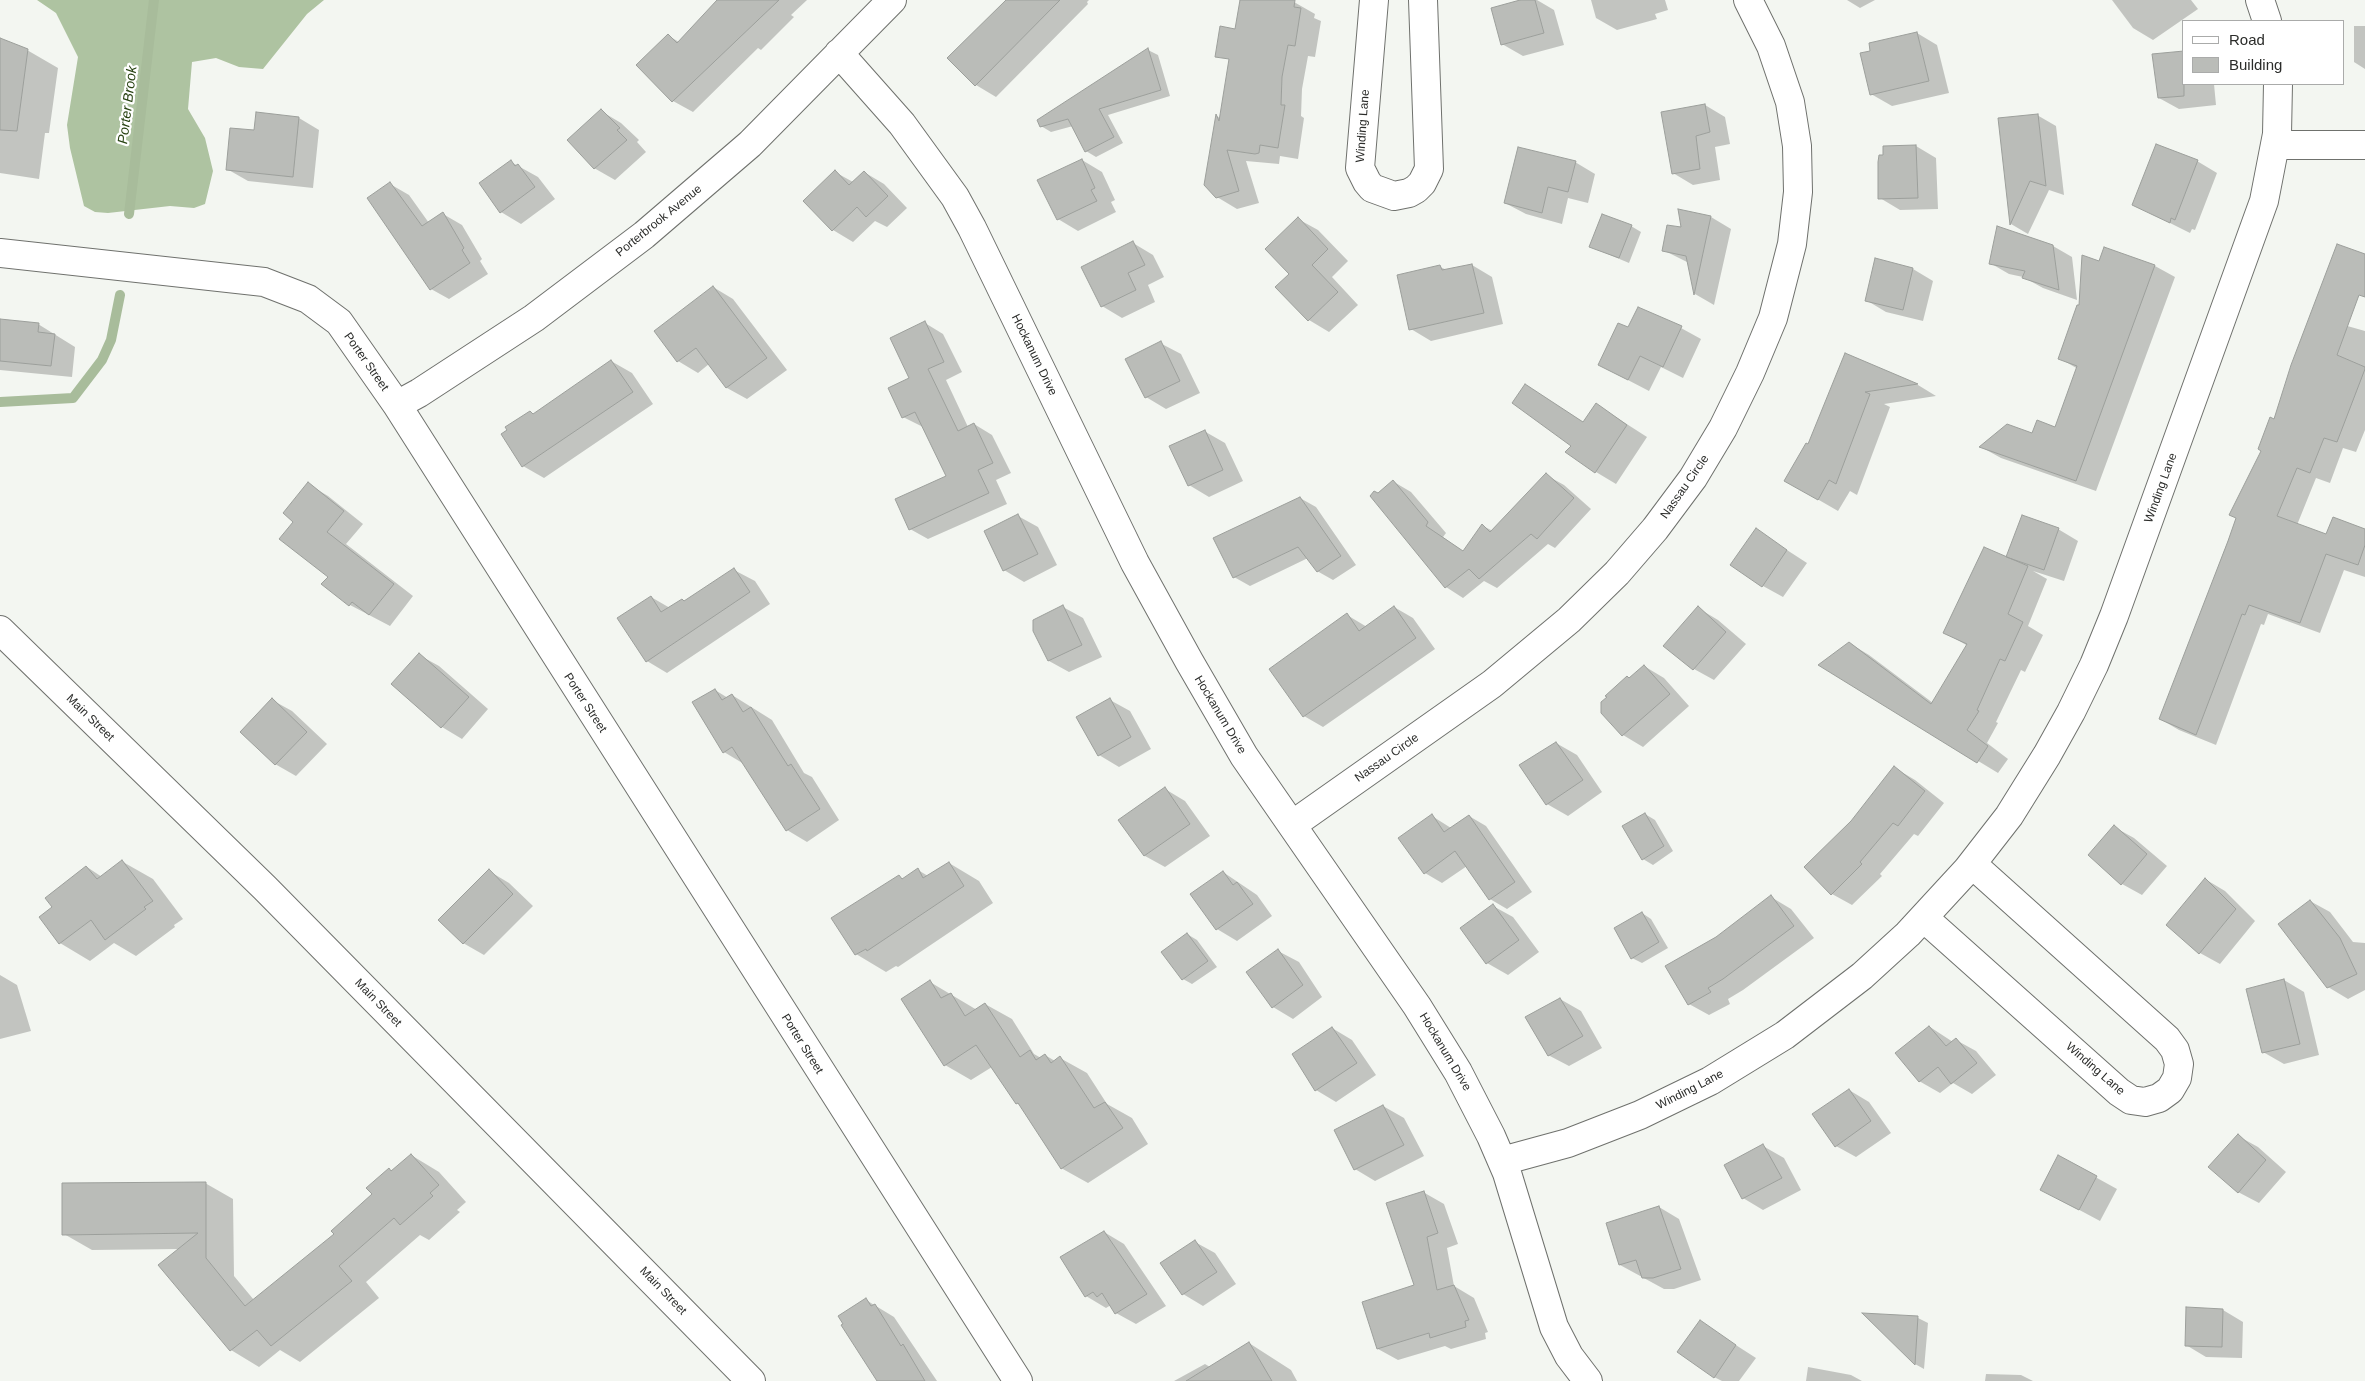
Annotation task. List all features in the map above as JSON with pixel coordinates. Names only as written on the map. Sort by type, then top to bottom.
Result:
[{"type":"street","name":"Porterbrook Avenue","points":[[396,405],[419,393],[534,318],[644,235],[750,144],[892,0]]},
{"type":"street","name":"Winding Lane","points":[[1374,0],[1360,168],[1372,188],[1394,196],[1410,193],[1422,183],[1429,170],[1423,0]]},
{"type":"street","name":"Nassau Circle","points":[[1292,825],[1486,688],[1569,620],[1650,536],[1693,478],[1723,428],[1750,373],[1773,318],[1790,252],[1798,192],[1797,146],[1790,102],[1771,46],[1748,0]]},
{"type":"street","points":[[2260,0],[2267,20]]},
{"type":"street","name":"Hockanum Drive","points":[[840,53],[874,90],[917,142],[959,205],[1146,584],[1244,756],[1439,1040],[1481,1114],[1502,1161],[1551,1320],[1569,1356],[1588,1381]]},
{"type":"street","name":"Winding Lane","points":[[1502,1161],[1568,1143],[1615,1126],[1668,1103],[1755,1055],[1816,1013],[1867,972],[1924,918],[1972,864],[2009,816],[2048,755],[2079,696],[2104,641],[2254,235],[2266,193],[2275,145],[2278,85]]},
{"type":"street","points":[[2275,145],[2365,145]]},
{"type":"street","name":"Porter Street","points":[[0,253],[264,282],[292,291],[308,299],[339,322],[396,405],[1018,1381]]},
{"type":"street","name":"Main Street","points":[[0,630],[265,888],[751,1381]]},
{"type":"street","name":"Winding Lane","points":[[1924,918],[2119,1092],[2131,1100],[2145,1102],[2159,1098],[2170,1090],[2177,1078],[2179,1064],[2176,1050],[2167,1039],[1972,864]]},
{"type":"green space","points":[[37,0],[324,0],[307,14],[263,69],[239,67],[216,58],[192,62],[188,109],[205,138],[213,171],[205,204],[194,208],[170,206],[108,213],[95,212],[84,206],[70,148],[67,125],[78,57],[56,13]]},
{"type":"building","points":[[717,0],[779,0],[672,102],[636,65],[668,34],[677,43]]},
{"type":"building","points":[[1006,0],[1060,0],[975,86],[947,58]]},
{"type":"building","points":[[1240,0],[1295,0],[1294,7],[1301,8],[1295,46],[1288,45],[1282,77],[1281,105],[1285,105],[1278,148],[1260,145],[1259,153],[1255,154],[1227,150],[1239,191],[1216,198],[1204,185],[1216,114],[1219,121],[1229,59],[1215,57],[1220,26],[1235,29]]},
{"type":"building","points":[[1520,0],[1535,0],[1544,33],[1501,45],[1491,8]]},
{"type":"building","points":[[1917,32],[1929,81],[1870,95],[1860,53],[1870,51],[1869,43]]},
{"type":"building","points":[[0,38],[28,49],[17,131],[0,130]]},
{"type":"building","points":[[1148,48],[1161,90],[1099,109],[1114,137],[1085,152],[1068,119],[1040,127],[1037,120]]},
{"type":"building","points":[[2182,51],[2182,85],[2184,85],[2184,96],[2158,98],[2152,54]]},
{"type":"building","points":[[1705,104],[1710,132],[1696,136],[1700,169],[1672,174],[1661,112]]},
{"type":"building","points":[[601,109],[620,128],[617,130],[627,140],[594,169],[567,140]]},
{"type":"building","points":[[256,112],[299,117],[293,177],[226,170],[230,128],[254,130]]},
{"type":"building","points":[[2038,114],[2046,186],[2030,181],[2010,225],[1998,118]]},
{"type":"building","points":[[2156,144],[2198,160],[2175,220],[2171,218],[2170,223],[2132,205]]},
{"type":"building","points":[[1916,145],[1918,198],[1878,199],[1878,162],[1879,155],[1883,155],[1883,146]]},
{"type":"building","points":[[1518,147],[1576,161],[1568,192],[1548,187],[1542,213],[1504,203]]},
{"type":"building","points":[[1082,159],[1095,188],[1091,190],[1097,201],[1057,220],[1037,180]]},
{"type":"building","points":[[511,160],[515,166],[518,164],[535,187],[500,213],[479,183]]},
{"type":"building","points":[[835,170],[849,185],[864,171],[888,196],[866,217],[857,207],[832,231],[803,201]]},
{"type":"building","points":[[390,182],[422,226],[443,212],[464,248],[462,250],[470,263],[430,290],[367,198]]},
{"type":"building","points":[[1678,209],[1711,216],[1694,295],[1686,256],[1662,251],[1667,225],[1681,227]]},
{"type":"building","points":[[1602,214],[1632,225],[1619,258],[1589,247]]},
{"type":"building","points":[[1298,217],[1328,249],[1312,265],[1338,292],[1308,321],[1275,287],[1289,274],[1265,249]]},
{"type":"building","points":[[1997,226],[2053,245],[2059,290],[2022,278],[2025,271],[1989,264]]},
{"type":"building","points":[[1133,241],[1145,265],[1128,273],[1136,290],[1101,307],[1081,267]]},
{"type":"building","points":[[2337,244],[2365,254],[2365,297],[2359,295],[2337,355],[2365,367],[2365,369],[2337,442],[2324,438],[2310,473],[2297,468],[2277,516],[2326,534],[2333,517],[2365,529],[2365,545],[2358,565],[2326,554],[2300,623],[2249,605],[2245,615],[2242,614],[2196,735],[2159,719],[2236,518],[2229,515],[2261,451],[2258,449],[2270,417],[2274,419],[2291,365]]},
{"type":"building","points":[[2104,247],[2155,265],[2076,481],[1979,447],[2007,424],[2032,433],[2037,420],[2055,427],[2077,366],[2058,359],[2077,305],[2079,305],[2082,255],[2099,261]]},
{"type":"building","points":[[1875,258],[1913,268],[1903,310],[1865,301]]},
{"type":"building","points":[[1472,264],[1484,313],[1409,330],[1397,275],[1440,265],[1442,270]]},
{"type":"building","points":[[713,286],[767,358],[726,388],[696,348],[677,362],[654,331]]},
{"type":"building","points":[[1638,307],[1682,326],[1663,367],[1640,356],[1628,380],[1598,365],[1618,323],[1628,327]]},
{"type":"building","points":[[0,319],[39,323],[38,332],[55,334],[51,366],[0,361]]},
{"type":"building","points":[[925,321],[944,362],[928,369],[958,431],[974,423],[993,463],[978,470],[989,493],[909,530],[895,499],[946,476],[915,412],[902,418],[888,388],[909,378],[890,338]]},
{"type":"building","points":[[1161,341],[1180,381],[1145,398],[1125,359]]},
{"type":"building","points":[[1845,353],[1918,384],[1865,392],[1870,394],[1836,484],[1829,480],[1818,500],[1784,481],[1806,443],[1808,444]]},
{"type":"building","points":[[611,360],[633,392],[522,467],[501,434],[507,430],[505,427],[530,411],[533,414]]},
{"type":"building","points":[[1525,384],[1583,422],[1596,403],[1627,425],[1595,473],[1565,452],[1571,446],[1512,403]]},
{"type":"building","points":[[1205,430],[1223,470],[1188,486],[1169,446]]},
{"type":"building","points":[[1546,473],[1574,498],[1537,539],[1531,534],[1479,579],[1469,569],[1445,588],[1370,496],[1374,491],[1378,493],[1393,480],[1428,522],[1426,526],[1463,551],[1482,524],[1490,532]]},
{"type":"building","points":[[308,482],[344,511],[327,532],[394,584],[369,615],[352,602],[349,606],[321,584],[328,577],[279,539],[293,522],[283,513]]},
{"type":"building","points":[[1300,497],[1341,556],[1317,572],[1298,547],[1233,578],[1213,538]]},
{"type":"building","points":[[1018,514],[1038,554],[1003,571],[984,531]]},
{"type":"building","points":[[2022,515],[2059,528],[2044,570],[2006,557]]},
{"type":"building","points":[[1756,528],[1787,550],[1762,587],[1730,565]]},
{"type":"building","points":[[1984,547],[2028,566],[2008,614],[2023,622],[2005,661],[2000,659],[1977,710],[1979,711],[1967,730],[1988,746],[1977,763],[1818,665],[1849,642],[1931,704],[1967,644],[1943,633]]},
{"type":"building","points":[[734,568],[750,592],[646,662],[617,618],[651,596],[661,612],[682,599],[684,601]]},
{"type":"building","points":[[1063,605],[1082,645],[1048,661],[1033,631],[1033,620]]},
{"type":"building","points":[[1394,606],[1416,638],[1303,717],[1269,669],[1347,613],[1359,631]]},
{"type":"building","points":[[1698,606],[1726,632],[1693,670],[1663,646]]},
{"type":"building","points":[[419,653],[469,697],[441,728],[391,684]]},
{"type":"building","points":[[1644,665],[1670,694],[1622,736],[1601,713],[1601,702],[1627,676],[1629,678]]},
{"type":"building","points":[[715,689],[722,700],[732,694],[743,712],[751,707],[788,766],[791,764],[820,809],[786,831],[732,747],[723,753],[692,702]]},
{"type":"building","points":[[272,698],[307,732],[275,765],[240,732]]},
{"type":"building","points":[[1110,698],[1131,737],[1098,756],[1076,717]]},
{"type":"building","points":[[1556,742],[1583,780],[1546,805],[1519,765]]},
{"type":"building","points":[[1894,766],[1925,791],[1898,826],[1893,823],[1860,862],[1862,864],[1831,895],[1804,867],[1851,821]]},
{"type":"building","points":[[1165,787],[1190,824],[1144,856],[1118,820]]},
{"type":"building","points":[[1645,813],[1664,846],[1642,860],[1622,826]]},
{"type":"building","points":[[1432,814],[1444,832],[1469,815],[1515,882],[1489,900],[1455,851],[1424,874],[1398,838]]},
{"type":"building","points":[[2114,825],[2147,854],[2121,885],[2088,855]]},
{"type":"building","points":[[122,860],[153,901],[144,907],[146,909],[105,940],[91,920],[59,944],[39,917],[52,907],[45,898],[86,866],[97,879]]},
{"type":"building","points":[[949,862],[964,886],[867,951],[866,949],[855,955],[831,918],[899,875],[902,879],[918,868],[923,878]]},
{"type":"building","points":[[489,869],[513,894],[463,944],[438,920]]},
{"type":"building","points":[[1223,871],[1233,885],[1237,882],[1253,904],[1216,930],[1190,894]]},
{"type":"building","points":[[2205,878],[2236,909],[2199,954],[2166,925]]},
{"type":"building","points":[[1771,895],[1794,926],[1708,988],[1711,992],[1688,1005],[1665,966],[1716,937]]},
{"type":"building","points":[[2310,900],[2340,938],[2357,974],[2327,988],[2278,924]]},
{"type":"building","points":[[1493,904],[1519,940],[1486,964],[1460,928]]},
{"type":"building","points":[[1642,912],[1659,942],[1631,959],[1614,928]]},
{"type":"building","points":[[1187,933],[1208,961],[1182,980],[1161,952]]},
{"type":"building","points":[[1278,949],[1303,985],[1272,1008],[1246,972]]},
{"type":"building","points":[[2284,979],[2300,1044],[2262,1053],[2246,989]]},
{"type":"building","points":[[930,980],[941,998],[951,993],[965,1016],[985,1003],[1020,1057],[1030,1050],[1036,1060],[1045,1054],[1051,1063],[1060,1056],[1094,1108],[1105,1102],[1123,1128],[1061,1169],[1018,1103],[1016,1104],[976,1045],[944,1066],[901,999]]},
{"type":"building","points":[[1560,998],[1583,1036],[1548,1056],[1525,1017]]},
{"type":"building","points":[[1929,1026],[1946,1046],[1956,1038],[1977,1063],[1951,1084],[1938,1067],[1919,1082],[1895,1053]]},
{"type":"building","points":[[1332,1027],[1357,1063],[1315,1091],[1292,1054]]},
{"type":"building","points":[[1849,1089],[1871,1121],[1835,1147],[1812,1114]]},
{"type":"building","points":[[1383,1105],[1404,1145],[1354,1170],[1334,1130]]},
{"type":"building","points":[[2238,1134],[2266,1160],[2238,1193],[2208,1167]]},
{"type":"building","points":[[1763,1144],[1782,1178],[1742,1199],[1724,1165]]},
{"type":"building","points":[[411,1154],[439,1185],[430,1193],[433,1196],[400,1225],[394,1218],[339,1266],[352,1281],[271,1346],[257,1330],[230,1351],[158,1265],[198,1233],[62,1235],[62,1183],[206,1182],[206,1258],[245,1306],[334,1234],[331,1231],[372,1194],[366,1188],[389,1168],[391,1171]]},
{"type":"building","points":[[2058,1155],[2097,1176],[2079,1210],[2040,1190]]},
{"type":"building","points":[[1424,1191],[1438,1233],[1427,1237],[1437,1290],[1454,1285],[1469,1320],[1465,1321],[1466,1327],[1430,1338],[1429,1333],[1377,1349],[1362,1302],[1414,1285],[1386,1203]]},
{"type":"building","points":[[1659,1206],[1681,1269],[1653,1278],[1642,1278],[1636,1260],[1619,1265],[1606,1223]]},
{"type":"building","points":[[1104,1231],[1147,1294],[1115,1314],[1102,1293],[1097,1297],[1093,1292],[1085,1297],[1060,1257]]},
{"type":"building","points":[[1195,1240],[1217,1272],[1182,1295],[1160,1263]]},
{"type":"building","points":[[866,1298],[871,1306],[875,1304],[901,1346],[903,1344],[925,1381],[877,1381],[841,1325],[843,1324],[838,1316]]},
{"type":"building","points":[[2186,1307],[2223,1309],[2222,1347],[2185,1346]]},
{"type":"building","points":[[1862,1313],[1918,1316],[1915,1365]]},
{"type":"building","points":[[1700,1320],[1736,1345],[1714,1378],[1677,1352]]},
{"type":"building","points":[[1249,1342],[1272,1381],[1186,1381]]},
{"type":"waterway","name":"Porter Brook","points":[[129,214],[154,0]]},
{"type":"waterway","points":[[0,402],[73,398],[102,360],[111,340],[120,295]]}]
